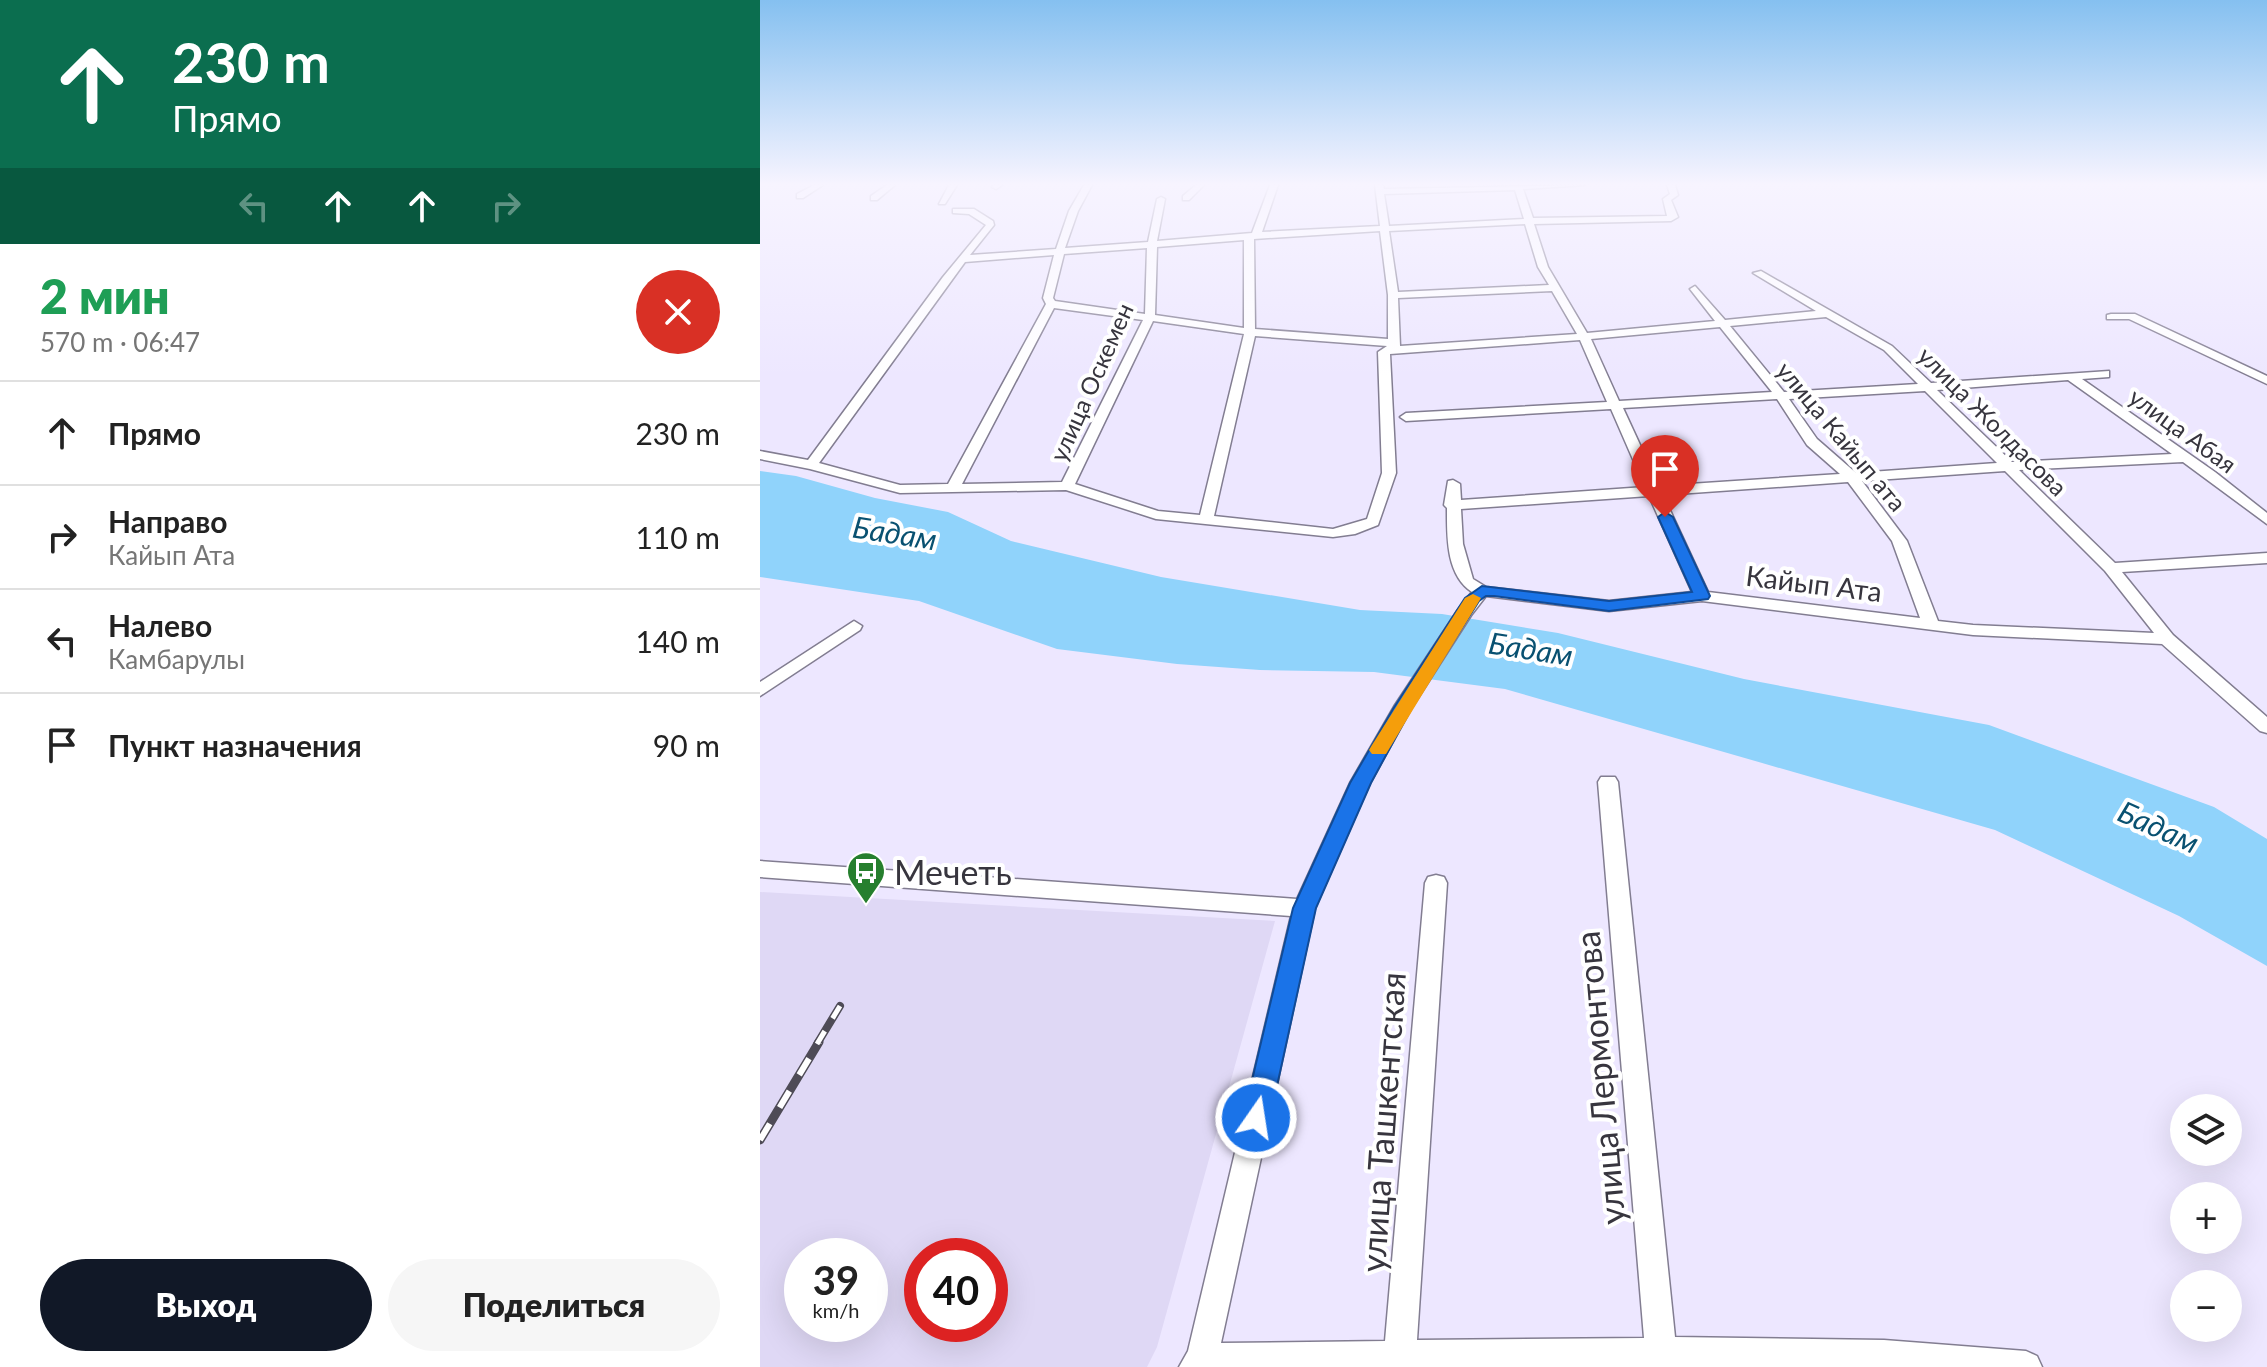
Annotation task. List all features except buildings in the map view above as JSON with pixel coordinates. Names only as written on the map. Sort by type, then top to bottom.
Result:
[{"type":"street","points":[[811,465],[970,249]]},
{"type":"street","points":[[961,259],[1089,249]]},
{"type":"street","name":"улица Оскемен","points":[[1067,486],[1150,316],[1152,249]]},
{"type":"street","points":[[1206,519],[1250,338],[1251,249]]},
{"type":"street","points":[[1388,249],[1395,350],[1584,337],[1830,313]]},
{"type":"street","points":[[1538,249],[1543,267],[1584,337],[1702,596]]},
{"type":"street","points":[[1051,304],[1048,298],[1060,251]]},
{"type":"street","name":"улица Жолдасова","points":[[1758,273],[1888,348],[2111,568],[2167,639],[2267,727]]},
{"type":"street","points":[[1393,295],[1555,288]]},
{"type":"street","name":"улица Кайып ата","points":[[1695,289],[1781,396],[1812,442],[1852,477],[1899,541],[1931,624]]},
{"type":"street","points":[[1051,304],[1308,340],[1394,345]]},
{"type":"street","points":[[953,487],[1051,304]]},
{"type":"street","points":[[2111,317],[2131,316],[2267,380]]},
{"type":"street","points":[[760,455],[900,489],[1067,486],[1141,512],[1333,533],[1373,522],[1389,473],[1384,352],[1394,345]]},
{"type":"street","points":[[1406,417],[2105,374]]},
{"type":"street","name":"улица Абая","points":[[2072,378],[2186,458],[2267,520]]},
{"type":"street","points":[[1451,505],[2186,458]]},
{"type":"street","points":[[1453,484],[1451,505],[1455,544],[1466,581],[1482,591],[1465,611],[1402,709],[1360,783],[1304,908],[1198,1363],[1884,1356],[2026,1367]]},
{"type":"street","points":[[2111,568],[2267,558]]},
{"type":"street","name":"Кайып Ата","points":[[1482,591],[1609,606],[1702,596],[2004,632],[2167,639]]},
{"type":"street","points":[[760,690],[854,626]]},
{"type":"street","name":"улица Лермонтова","points":[[1608,782],[1661,1360]]},
{"type":"street","points":[[760,869],[1304,908]]},
{"type":"street","name":"улица Ташкентская","points":[[1400,1362],[1436,883]]},
{"type":"shaded area","points":[[760,892],[1275,921],[1157,1347],[1147,1367],[760,1367]]},
{"type":"water","name":"Бадам","points":[[760,471],[796,476],[875,498],[948,512],[1011,541],[1161,577],[1360,610],[1442,614],[1558,633],[1744,679],[1989,725],[2214,807],[2267,839],[2267,966],[2179,916],[1995,830],[1505,689],[1374,672],[1260,670],[1177,664],[1057,649],[919,601],[760,577]]},
{"type":"railway","points":[[817,1044],[840,1006]]},
{"type":"railway","points":[[760,1140],[819,1042]]},
{"type":"slow traffic","points":[[1379,750],[1473,598]]},
{"type":"place","name":"Мечеть","points":[[866,905]]},
{"type":"route","points":[[1256,1118],[1304,908],[1360,783],[1402,709],[1473,598],[1482,591],[1494,591],[1609,606],[1702,596],[1665,517]]}]
